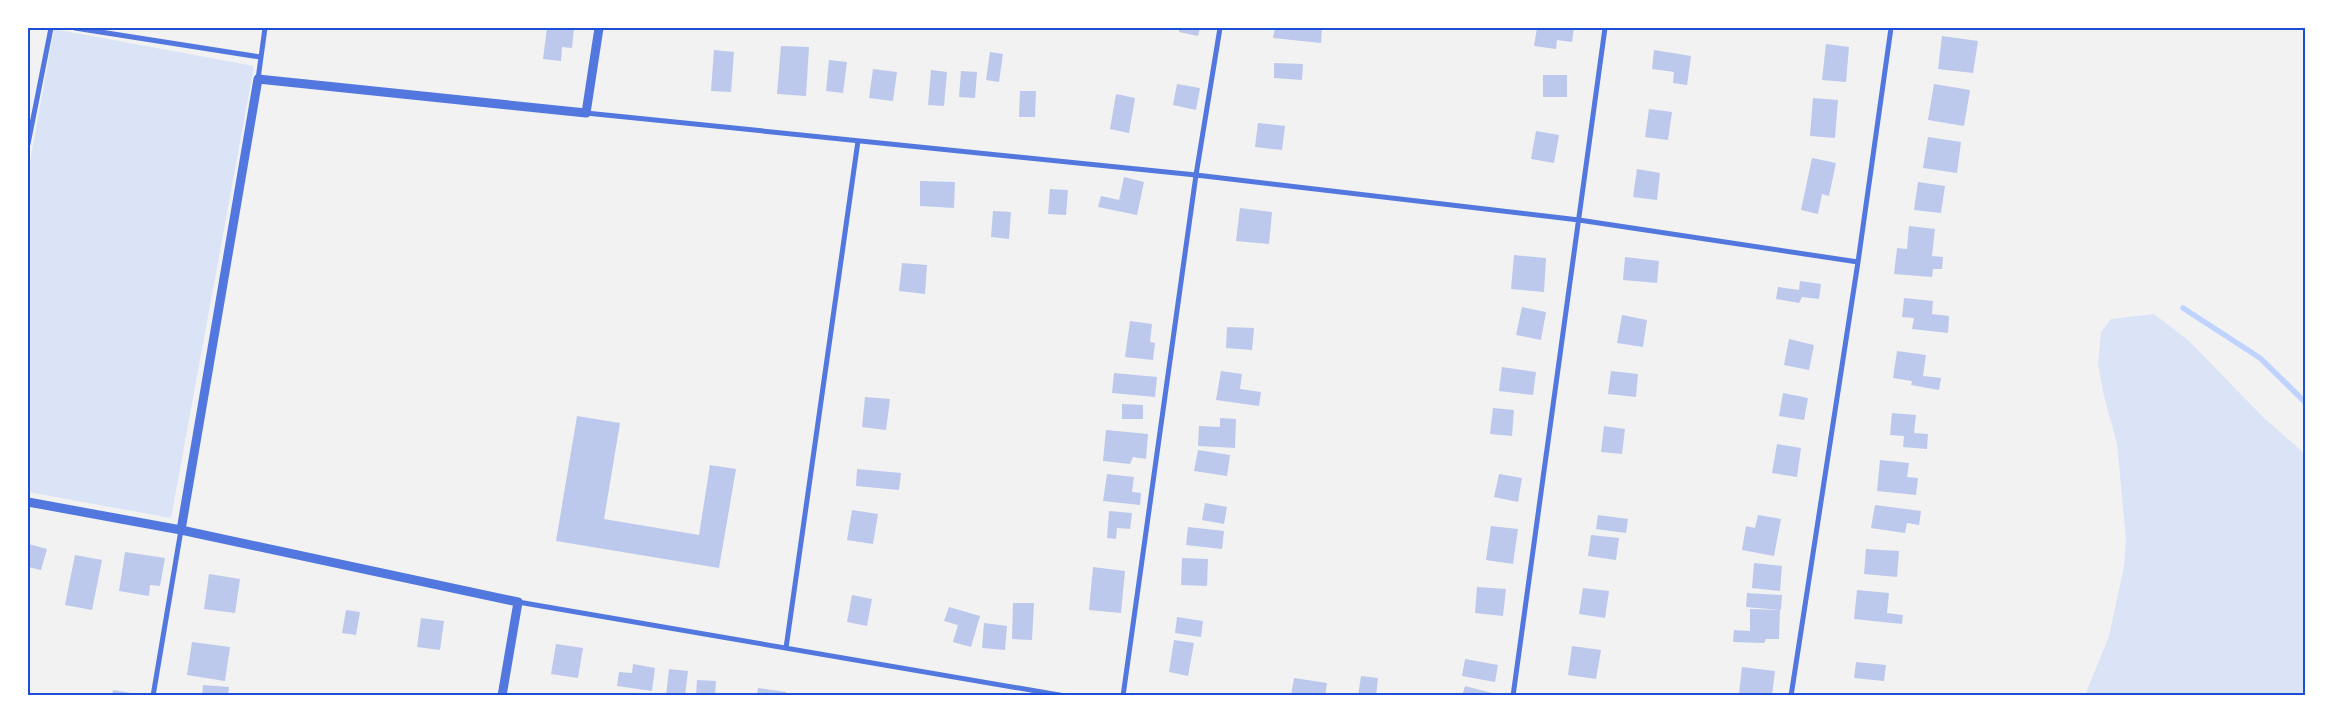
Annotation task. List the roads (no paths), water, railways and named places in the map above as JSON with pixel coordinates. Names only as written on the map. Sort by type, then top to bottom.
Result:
[{"type":"street","points":[[28,144],[51,28]]},
{"type":"street","points":[[75,28],[260,57]]},
{"type":"street","points":[[153,696],[258,79],[265,28]]},
{"type":"street","points":[[586,113],[599,28]]},
{"type":"street","points":[[1124,696],[1196,175],[1220,28]]},
{"type":"street","points":[[1514,696],[1580,220],[1604,28]]},
{"type":"street","points":[[1791,696],[1858,262],[1891,28]]},
{"type":"street","points":[[258,79],[1196,175],[1580,220],[1858,262]]},
{"type":"street","points":[[786,648],[858,141]]},
{"type":"street","points":[[28,502],[181,530],[518,602],[1065,696]]},
{"type":"street","points":[[502,696],[518,602]]},
{"type":"waterway","points":[[2183,308],[2260,358],[2306,403]]}]
